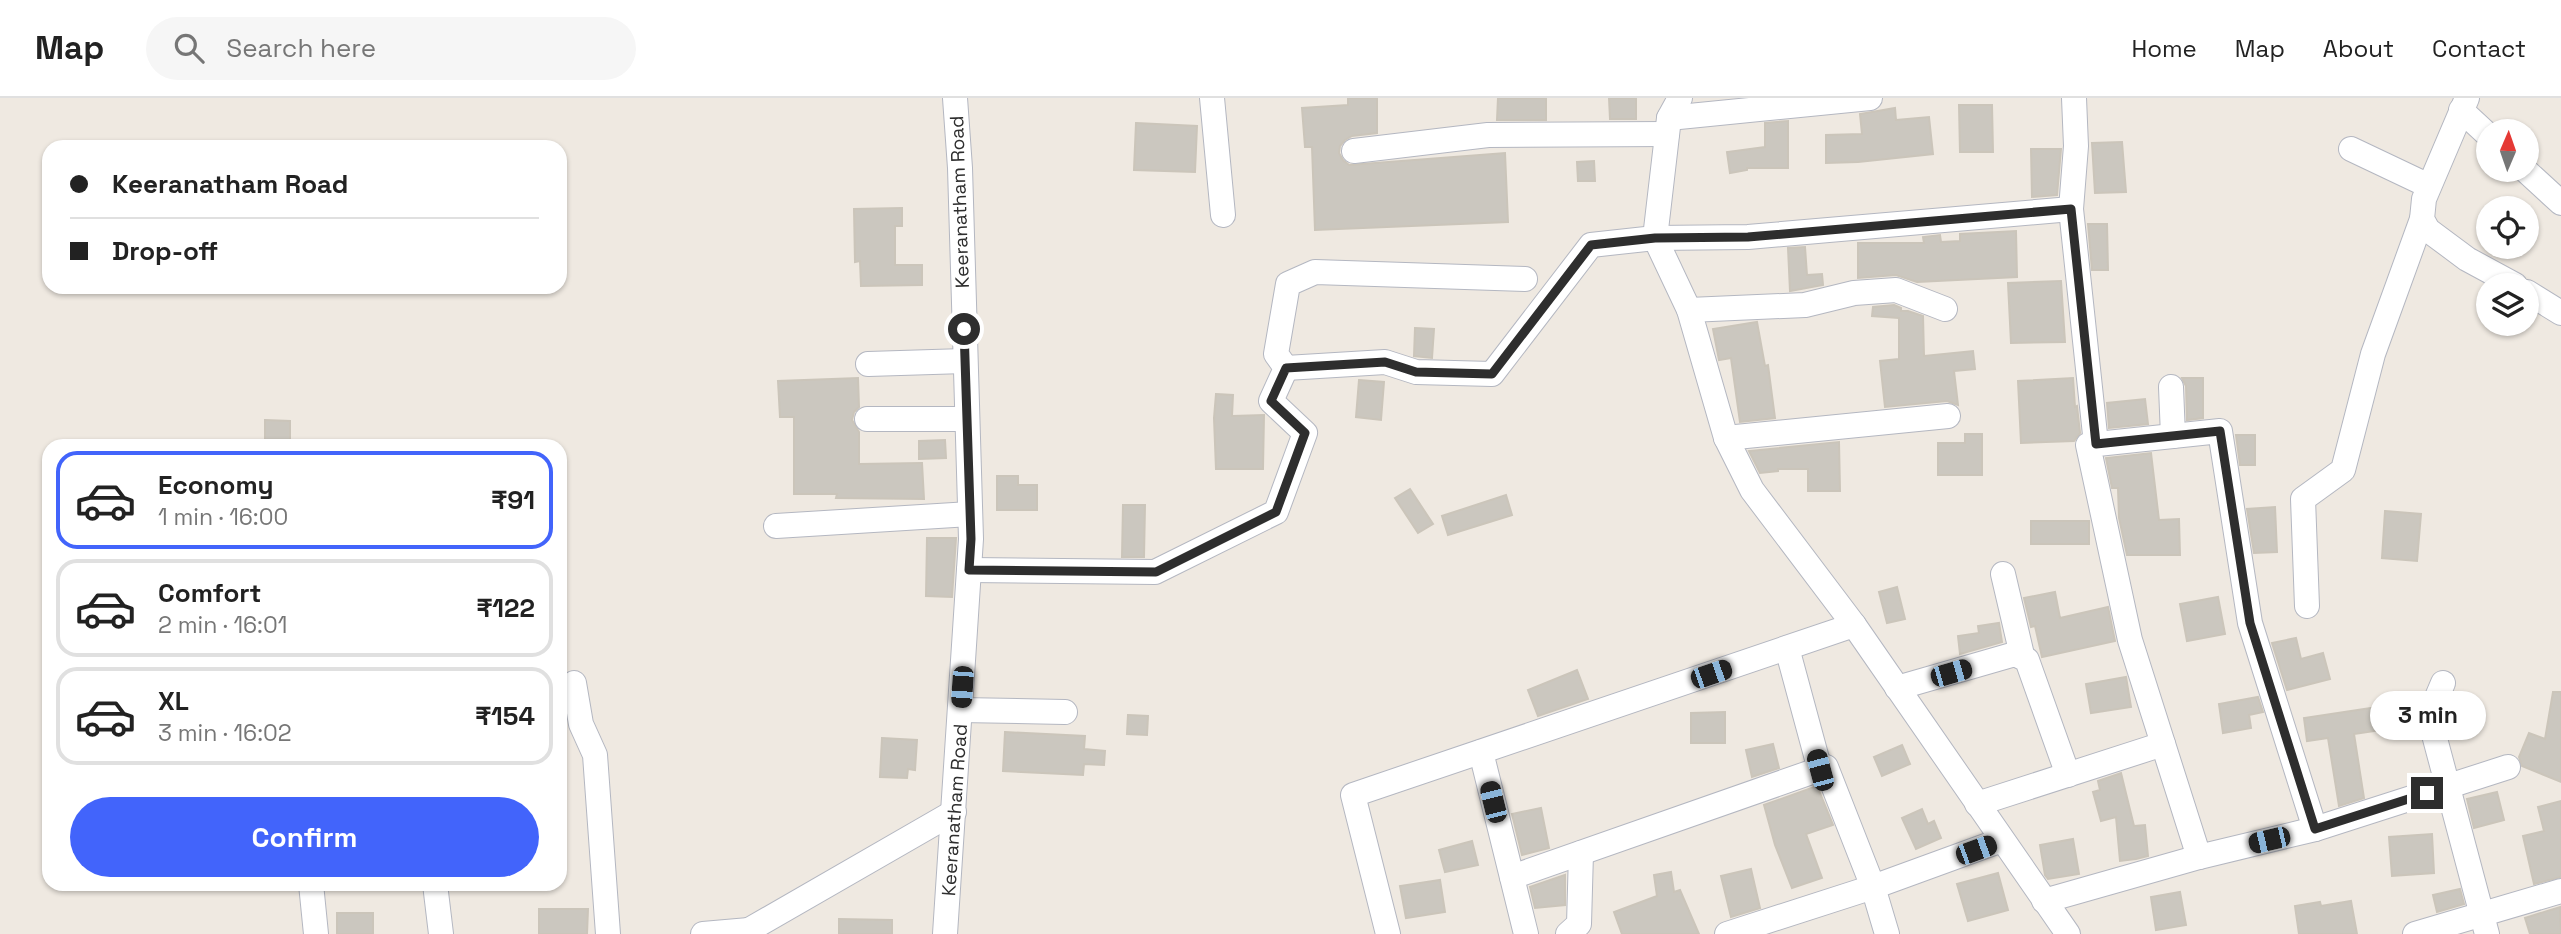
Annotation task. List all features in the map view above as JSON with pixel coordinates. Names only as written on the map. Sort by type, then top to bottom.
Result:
[{"type":"street","name":"Keeranatham Road","points":[[945,934],[969,570],[970,514],[960,168],[955,98]]},
{"type":"street","points":[[1212,98],[1223,215]]},
{"type":"street","points":[[1354,151],[1672,117],[1771,103],[1870,98]]},
{"type":"street","points":[[2074,98],[2076,146],[2071,209],[2096,444]]},
{"type":"street","points":[[2307,607],[2303,499],[2343,470],[2373,354],[2422,219],[2424,199],[2464,104],[2476,120]]},
{"type":"street","points":[[1672,117],[1655,238],[1689,310],[1726,438],[1752,490],[1854,625],[2068,934]]},
{"type":"street","points":[[2351,149],[2429,186]]},
{"type":"street","points":[[2538,182],[2561,203]]},
{"type":"street","points":[[1286,368],[1385,362],[1416,372],[1492,374],[1591,245],[1655,238],[1748,237],[2071,209]]},
{"type":"street","points":[[2422,219],[2428,230],[2494,273]]},
{"type":"street","points":[[1286,368],[1276,354],[1288,284],[1315,272],[1525,279]]},
{"type":"street","points":[[1689,310],[1805,305],[1854,293],[1896,290],[1945,309]]},
{"type":"street","points":[[2539,299],[2561,313]]},
{"type":"street","points":[[868,364],[965,361]]},
{"type":"street","points":[[969,570],[1156,572],[1276,512],[1305,433],[1271,401],[1286,368]]},
{"type":"street","points":[[2171,387],[2173,436]]},
{"type":"street","points":[[1726,438],[1948,416]]},
{"type":"street","points":[[867,419],[967,419]]},
{"type":"street","points":[[2199,857],[2130,640],[2088,445],[2220,431],[2250,623],[2315,829]]},
{"type":"street","points":[[776,526],[970,514]]},
{"type":"street","points":[[2003,574],[2022,655]]},
{"type":"street","points":[[1388,934],[1353,795],[1854,625]]},
{"type":"street","points":[[1787,648],[1820,770]]},
{"type":"street","points":[[1897,688],[2015,654],[2022,655],[2028,660],[2068,775]]},
{"type":"street","points":[[574,683],[581,724],[595,755],[608,934]]},
{"type":"street","points":[[2443,683],[2429,716],[2484,924]]},
{"type":"street","points":[[960,710],[1065,712]]},
{"type":"street","points":[[1977,804],[2163,744]]},
{"type":"street","points":[[1481,752],[1526,934]]},
{"type":"street","points":[[2044,901],[2199,857],[2315,829],[2508,766]]},
{"type":"street","points":[[1512,877],[1826,767],[1873,887],[1887,934]]},
{"type":"street","points":[[703,934],[749,932],[954,812]]},
{"type":"street","points":[[1727,934],[1873,887],[2002,841]]},
{"type":"street","points":[[1568,934],[1579,924],[1581,853]]},
{"type":"street","points":[[312,891],[316,934]]},
{"type":"street","points":[[436,891],[441,934]]},
{"type":"street","points":[[2415,934],[2484,924],[2561,891]]},
{"type":"building","points":[[1348,98],[1377,98],[1377,133],[1352,136],[1340,146],[1339,153],[1349,165],[1505,153],[1508,222],[1315,230],[1312,147],[1305,147],[1302,108],[1348,105]]},
{"type":"building","points":[[1498,98],[1546,98],[1546,120],[1497,120]]},
{"type":"building","points":[[1609,98],[1636,98],[1636,119],[1610,119]]},
{"type":"building","points":[[1959,105],[1992,105],[1993,152],[1960,152]]},
{"type":"building","points":[[1895,108],[1896,120],[1929,117],[1933,154],[1826,163],[1826,135],[1862,134],[1860,114]]},
{"type":"building","points":[[1788,121],[1788,168],[1747,168],[1730,173],[1727,152],[1765,147],[1765,123]]},
{"type":"building","points":[[1136,123],[1197,126],[1195,172],[1134,170]]},
{"type":"building","points":[[2122,142],[2126,192],[2095,193],[2092,143]]},
{"type":"building","points":[[2031,149],[2061,149],[2057,195],[2032,197]]},
{"type":"building","points":[[1594,161],[1595,181],[1578,181],[1577,162]]},
{"type":"building","points":[[902,208],[902,226],[895,226],[895,265],[922,265],[922,285],[861,286],[860,261],[855,262],[854,209]]},
{"type":"building","points":[[2088,224],[2107,224],[2108,270],[2092,270]]},
{"type":"building","points":[[2016,231],[2017,277],[1917,282],[1896,275],[1858,278],[1858,243],[1924,243],[1923,237],[1940,235],[1941,242],[1960,241],[1960,234]]},
{"type":"building","points":[[1805,247],[1807,275],[1822,274],[1823,285],[1790,291],[1788,248]]},
{"type":"building","points":[[2061,281],[2065,342],[2011,343],[2008,283]]},
{"type":"building","points":[[1894,305],[1901,308],[1901,311],[1923,316],[1924,356],[1973,351],[1975,369],[1954,371],[1958,405],[1947,401],[1885,407],[1880,361],[1899,359],[1899,318],[1872,316],[1873,307]]},
{"type":"building","points":[[1757,322],[1765,366],[1768,365],[1775,418],[1740,422],[1731,358],[1719,360],[1713,329]]},
{"type":"building","points":[[1415,328],[1434,329],[1432,358],[1414,356]]},
{"type":"building","points":[[858,378],[859,407],[852,420],[859,432],[859,464],[922,463],[924,499],[836,498],[837,494],[794,494],[794,417],[780,417],[778,381]]},
{"type":"building","points":[[2073,378],[2080,433],[2074,441],[2021,443],[2018,381]]},
{"type":"building","points":[[2182,378],[2203,378],[2203,418],[2187,420],[2186,386]]},
{"type":"building","points":[[1359,380],[1384,382],[1381,420],[1356,417]]},
{"type":"building","points":[[1216,394],[1233,395],[1232,416],[1264,415],[1263,469],[1216,469]]},
{"type":"building","points":[[2145,399],[2148,424],[2109,428],[2107,403]]},
{"type":"building","points":[[265,420],[290,421],[290,439],[265,439]]},
{"type":"building","points":[[1965,434],[1982,434],[1982,475],[1938,475],[1938,443],[1965,443]]},
{"type":"building","points":[[2236,435],[2255,435],[2255,465],[2240,465]]},
{"type":"building","points":[[945,440],[946,458],[919,459],[919,441]]},
{"type":"building","points":[[1839,442],[1840,491],[1808,491],[1808,469],[1778,469],[1760,473],[1749,451]]},
{"type":"building","points":[[2151,453],[2159,520],[2179,519],[2180,555],[2127,555],[2119,518],[2118,488],[2112,488],[2106,458]]},
{"type":"building","points":[[997,476],[1018,476],[1018,485],[1037,485],[1037,510],[997,510]]},
{"type":"building","points":[[1410,489],[1433,524],[1418,533],[1395,498]]},
{"type":"building","points":[[1506,495],[1512,515],[1448,535],[1442,516]]},
{"type":"building","points":[[1123,505],[1145,505],[1144,557],[1122,557]]},
{"type":"building","points":[[2275,507],[2277,552],[2254,553],[2247,509]]},
{"type":"building","points":[[2385,511],[2421,514],[2417,561],[2382,558]]},
{"type":"building","points":[[2031,521],[2089,521],[2089,544],[2031,544]]},
{"type":"building","points":[[927,538],[956,538],[952,597],[926,596]]},
{"type":"building","points":[[1897,587],[1905,619],[1887,623],[1879,592]]},
{"type":"building","points":[[2055,592],[2060,618],[2108,607],[2115,641],[2042,657],[2035,626],[2031,627],[2024,598]]},
{"type":"building","points":[[2218,597],[2225,634],[2187,641],[2180,604]]},
{"type":"building","points":[[1999,623],[2002,642],[1960,654],[1958,636],[1979,633],[1978,626]]},
{"type":"building","points":[[2296,638],[2301,659],[2323,653],[2330,679],[2287,690],[2272,643]]},
{"type":"building","points":[[1577,670],[1588,699],[1538,716],[1528,690]]},
{"type":"building","points":[[2126,677],[2131,707],[2091,713],[2086,684]]},
{"type":"building","points":[[2553,692],[2561,692],[2561,782],[2522,766],[2519,757],[2529,733],[2545,739]]},
{"type":"building","points":[[2258,697],[2263,712],[2249,715],[2251,728],[2223,733],[2219,704]]},
{"type":"building","points":[[2411,702],[2415,725],[2354,734],[2364,798],[2339,806],[2328,738],[2307,741],[2304,718]]},
{"type":"building","points":[[1725,712],[1725,743],[1691,743],[1691,713]]},
{"type":"building","points":[[1128,715],[1148,716],[1147,735],[1127,734]]},
{"type":"building","points":[[1005,732],[1085,736],[1084,749],[1105,751],[1104,765],[1084,764],[1083,775],[1003,771]]},
{"type":"building","points":[[882,738],[917,740],[915,770],[908,769],[907,778],[880,777]]},
{"type":"building","points":[[1773,744],[1779,768],[1752,777],[1746,750]]},
{"type":"building","points":[[1902,745],[1910,764],[1882,776],[1874,757]]},
{"type":"building","points":[[2121,773],[2134,826],[2145,825],[2148,856],[2120,861],[2116,817],[2101,821],[2093,792],[2100,790],[2098,781]]},
{"type":"building","points":[[1817,786],[1833,825],[1806,834],[1822,878],[1792,888],[1775,845],[1764,805]]},
{"type":"building","points":[[2497,792],[2504,820],[2474,828],[2467,799]]},
{"type":"building","points":[[2561,801],[2561,877],[2534,884],[2523,836],[2544,831],[2538,807]]},
{"type":"building","points":[[1541,808],[1549,848],[1522,855],[1512,814]]},
{"type":"building","points":[[1922,809],[1928,824],[1934,821],[1941,838],[1916,849],[1902,818]]},
{"type":"building","points":[[2432,834],[2434,873],[2392,876],[2389,837]]},
{"type":"building","points":[[2073,839],[2079,874],[2048,879],[2040,845]]},
{"type":"building","points":[[1472,841],[1478,865],[1445,872],[1439,850]]},
{"type":"building","points":[[1751,869],[1760,908],[1731,917],[1721,876]]},
{"type":"building","points":[[1671,872],[1674,892],[1680,890],[1699,934],[1622,934],[1614,912],[1657,896],[1654,875]]},
{"type":"building","points":[[1998,873],[2008,910],[1968,921],[1957,884]]},
{"type":"building","points":[[1565,875],[1565,905],[1535,908],[1530,887]]},
{"type":"building","points":[[1440,880],[1445,912],[1406,918],[1400,886]]},
{"type":"building","points":[[2460,889],[2464,904],[2437,912],[2433,895]]},
{"type":"building","points":[[2180,892],[2186,925],[2156,930],[2151,897]]},
{"type":"building","points":[[2351,901],[2357,934],[2299,934],[2295,906],[2320,902],[2321,906]]},
{"type":"building","points":[[2560,907],[2561,934],[2530,934],[2525,918]]},
{"type":"building","points":[[539,909],[588,909],[587,934],[539,934]]},
{"type":"building","points":[[337,913],[373,913],[373,934],[337,934]]},
{"type":"building","points":[[839,919],[892,920],[892,934],[839,934]]},
{"type":"route","points":[[964,329],[971,539],[969,570],[1156,572],[1276,512],[1305,433],[1271,401],[1286,368],[1385,362],[1416,372],[1492,374],[1591,245],[1655,238],[1748,237],[2071,209],[2096,444],[2220,431],[2250,623],[2315,829],[2427,793]]}]
